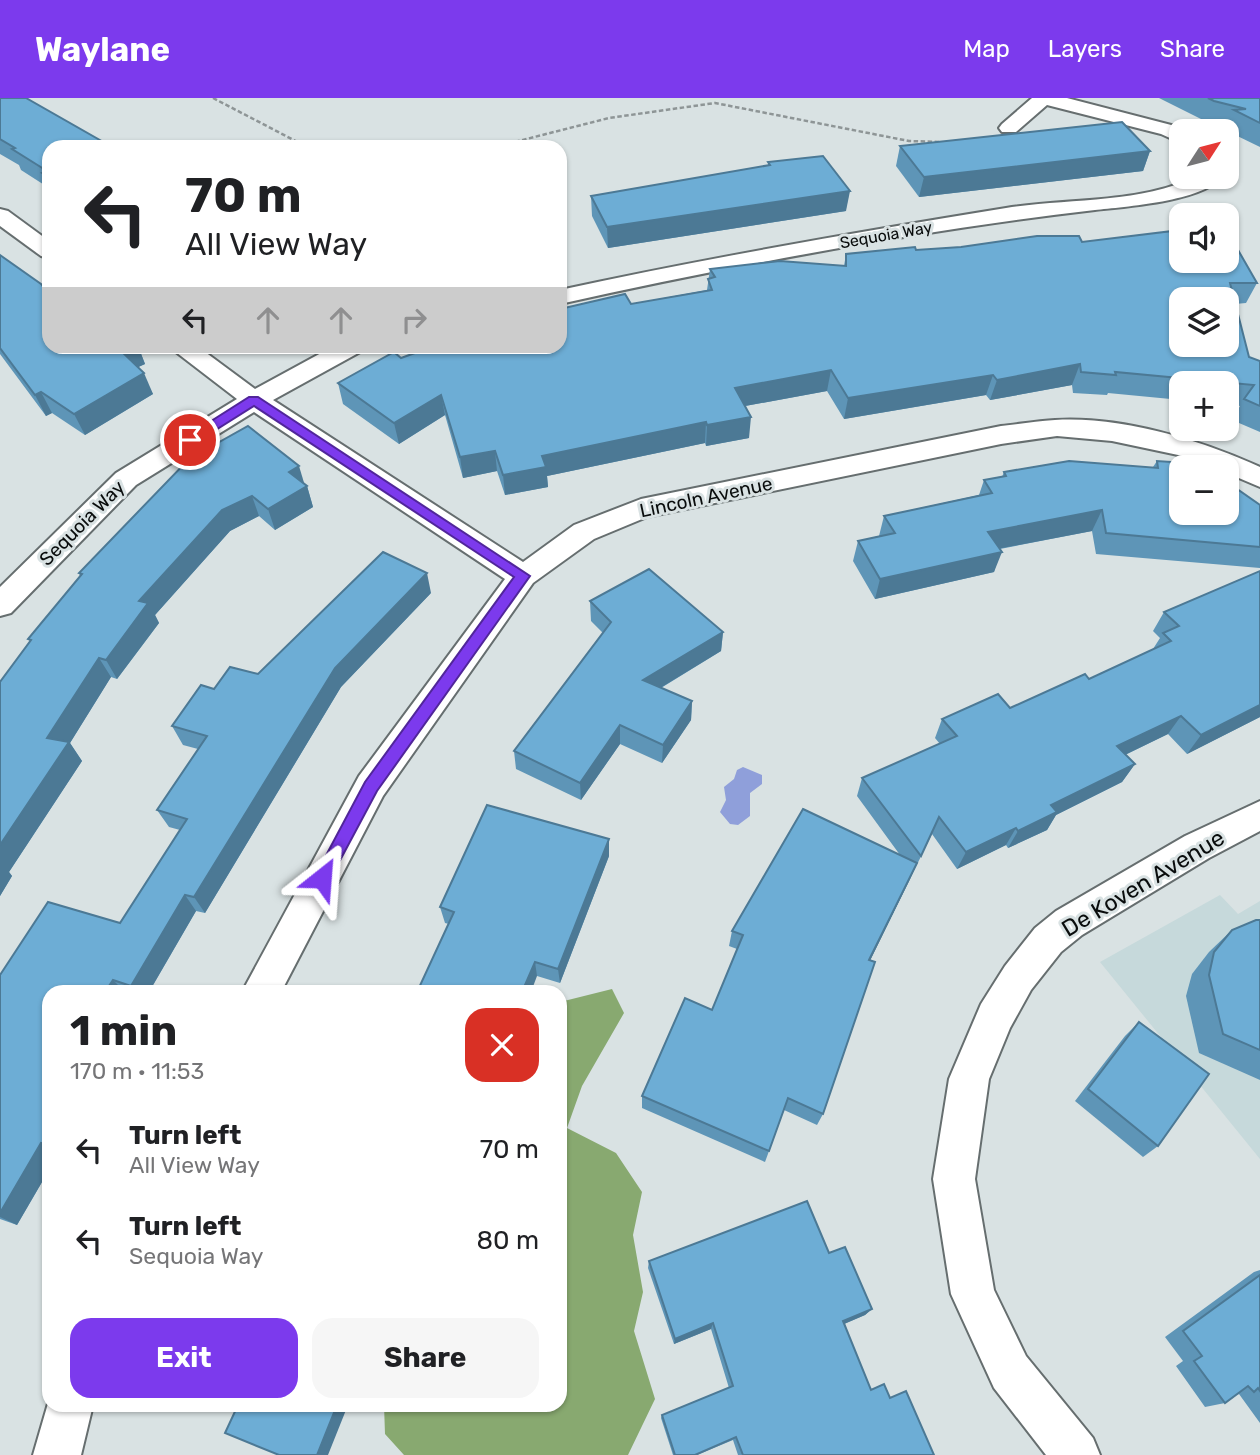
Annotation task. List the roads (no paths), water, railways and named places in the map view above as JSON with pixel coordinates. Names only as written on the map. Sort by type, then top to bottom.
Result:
[{"type":"street","points":[[1009,128],[1043,98],[1169,133]]},
{"type":"street","name":"Sequoia Way","points":[[567,295],[675,271],[899,232],[1016,212],[1182,189]]},
{"type":"street","points":[[0,216],[42,246]]},
{"type":"street","points":[[191,354],[254,400],[523,576]]},
{"type":"street","name":"Sequoia Way","points":[[0,604],[126,479],[254,400],[338,354]]},
{"type":"street","name":"Lincoln Avenue","points":[[265,985],[371,786],[445,680],[523,576],[584,532],[641,509],[1001,435],[1057,428],[1112,432],[1204,452],[1260,478]]},
{"type":"street","name":"De Koven Avenue","points":[[1076,1455],[1010,1372],[973,1294],[954,1179],[969,1079],[995,1017],[1018,978],[1048,940],[1069,923],[1198,847],[1260,815]]},
{"type":"street","points":[[57,1455],[68,1412]]},
{"type":"water","points":[[743,767],[762,775],[762,784],[750,793],[750,816],[738,825],[730,824],[720,812],[726,800],[724,787],[734,779],[737,770]]}]
